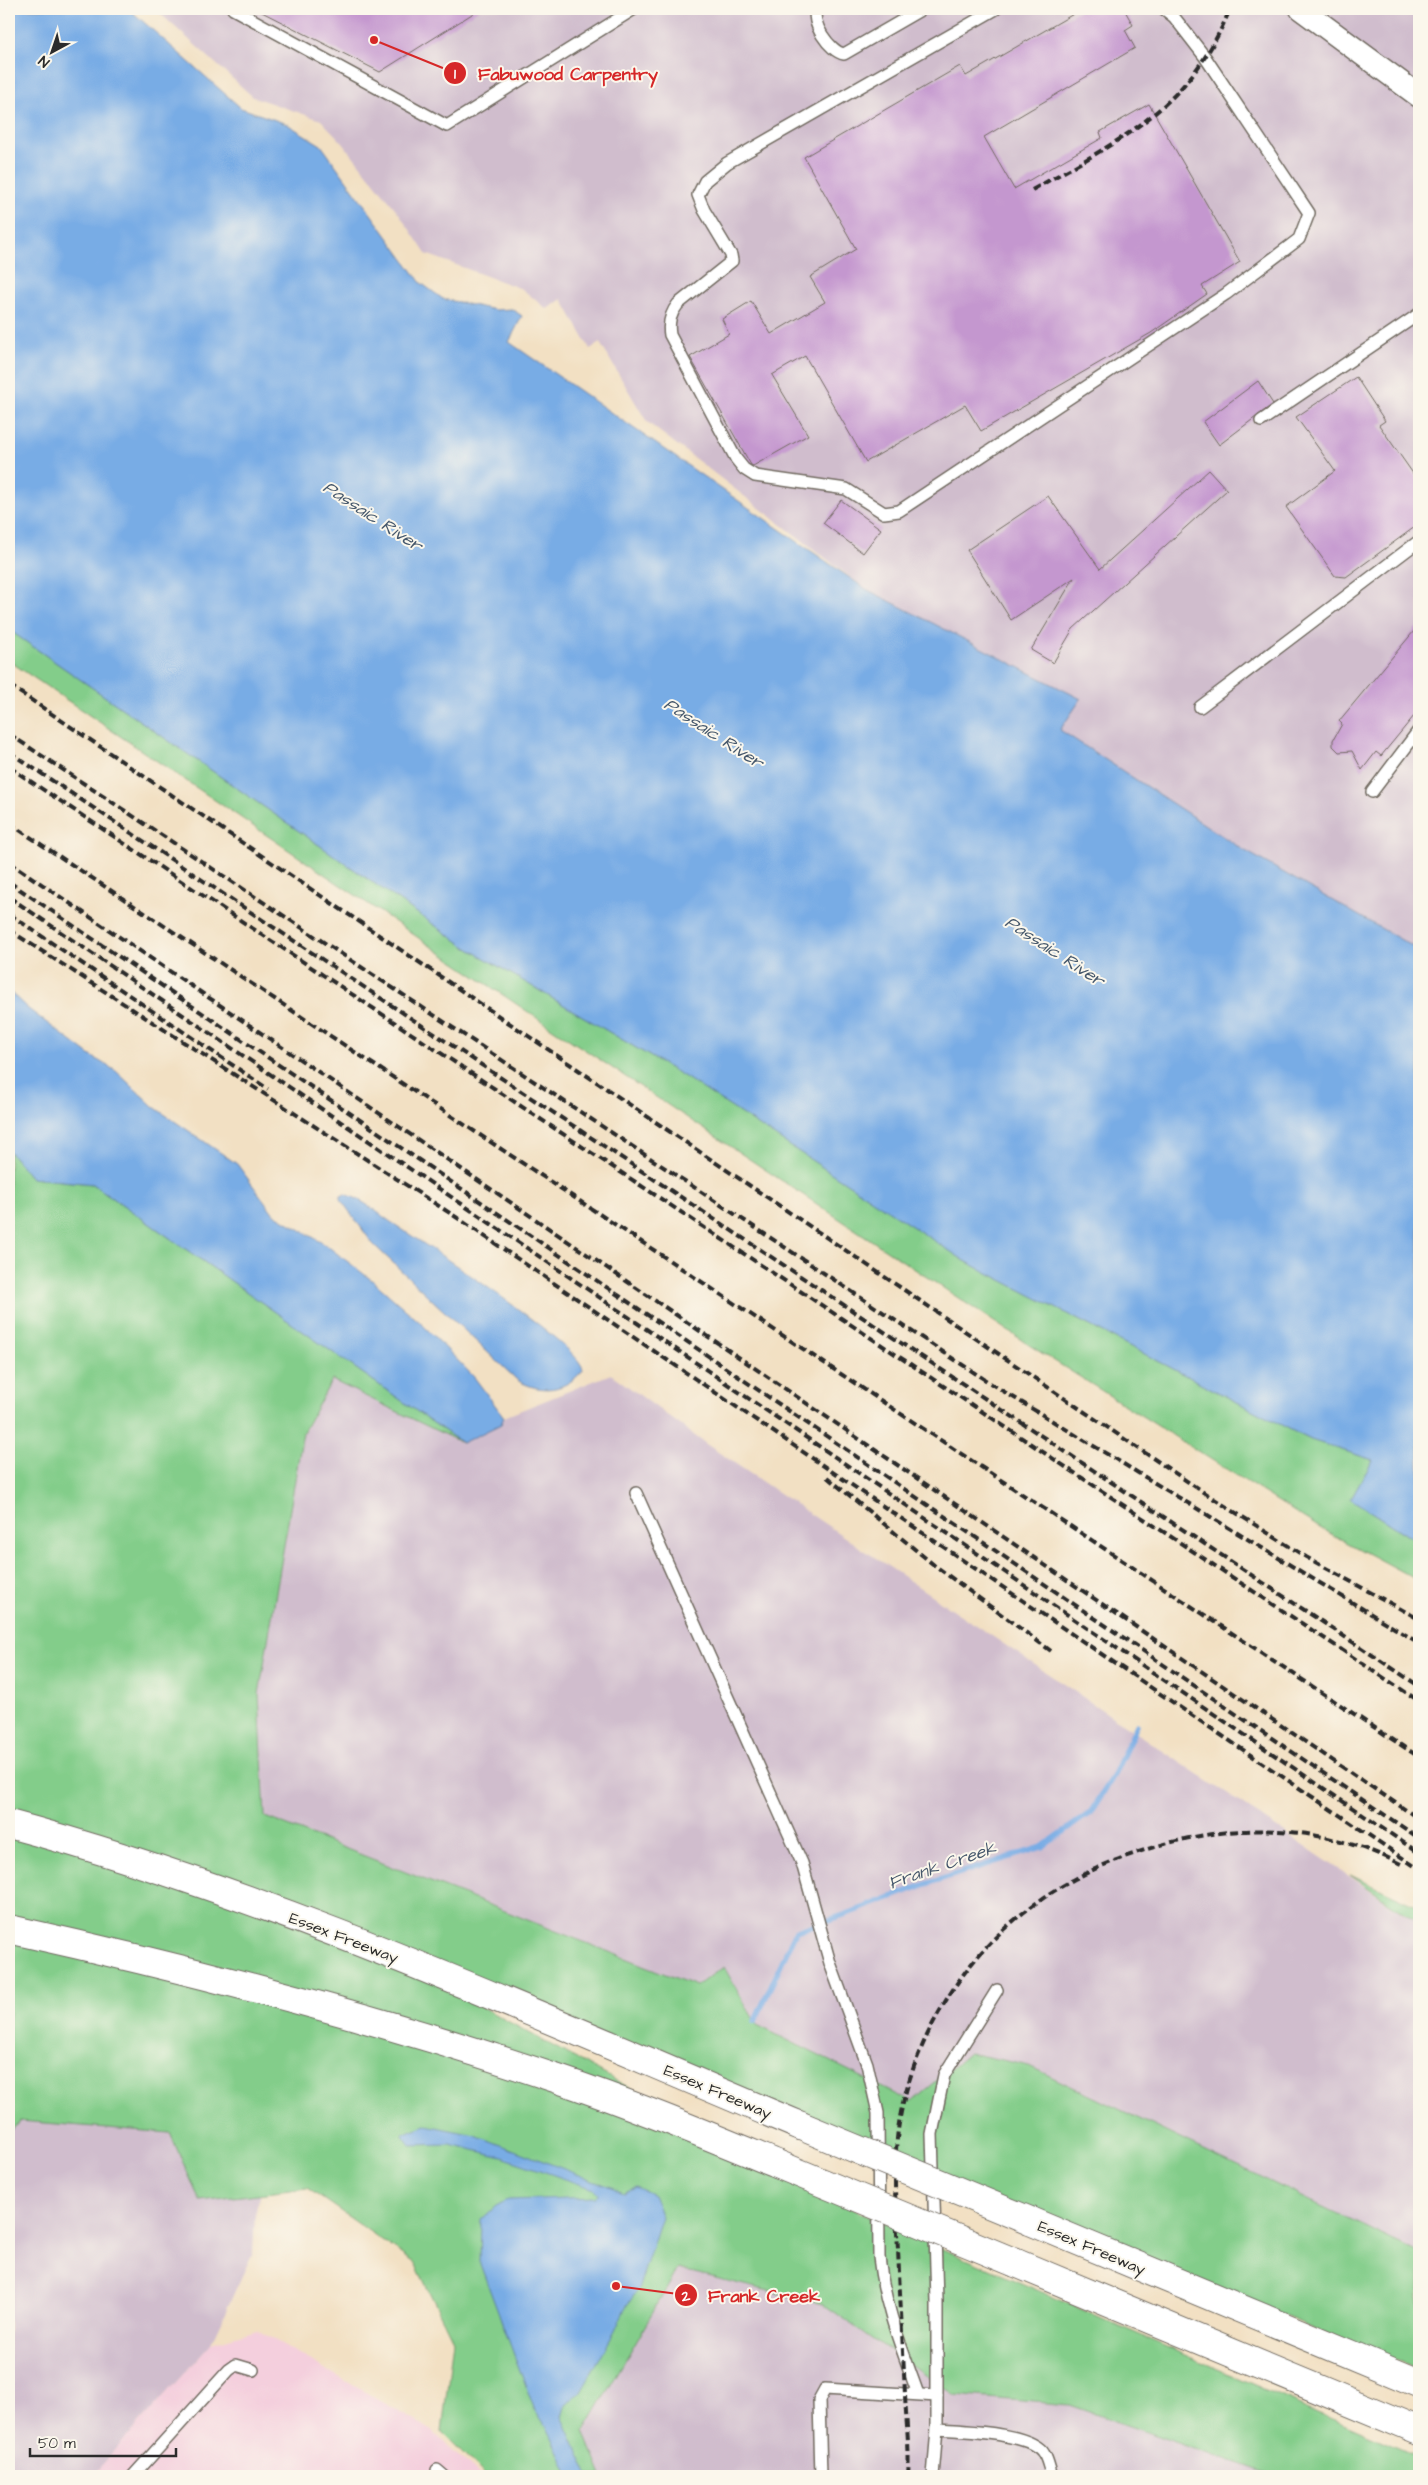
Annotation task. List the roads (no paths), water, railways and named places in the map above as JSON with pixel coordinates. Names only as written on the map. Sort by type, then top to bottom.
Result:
[{"type":"highway","name":"Essex Freeway","points":[[9,1824],[143,1863],[280,1911],[412,1963],[1419,2383]]},
{"type":"highway","points":[[9,1929],[188,1971],[456,2047],[608,2097],[777,2164],[1419,2431]]},
{"type":"street","points":[[1301,9],[1419,96]]},
{"type":"lane","points":[[234,9],[447,126],[634,9]]},
{"type":"lane","points":[[817,9],[814,14],[815,20],[831,48],[837,53],[844,54],[922,9]]},
{"type":"lane","points":[[996,9],[727,163],[705,181],[698,195],[704,210],[732,255],[732,261],[678,304],[672,311],[668,325],[670,335],[736,459],[744,469],[755,476],[846,489],[884,513],[899,511],[1167,335],[1226,294],[1299,239],[1309,213],[1177,13],[1164,9]]},
{"type":"lane","points":[[1261,421],[1419,314]]},
{"type":"lane","points":[[1200,707],[1419,541]]},
{"type":"lane","points":[[1372,792],[1419,730]]},
{"type":"lane","points":[[636,1493],[802,1863],[830,1963],[867,2064],[878,2113],[879,2257],[881,2278],[891,2318],[918,2394]]},
{"type":"lane","points":[[933,2476],[937,2429],[937,2300],[932,2134],[944,2075],[997,1990]]},
{"type":"lane","points":[[133,2476],[229,2370],[236,2365],[253,2370]]},
{"type":"lane","points":[[821,2476],[819,2400],[825,2389],[937,2396]]},
{"type":"lane","points":[[937,2429],[1008,2436],[1027,2442],[1044,2453],[1052,2476]]},
{"type":"water","name":"Passaic River","points":[[9,9],[129,9],[241,108],[287,124],[321,145],[421,283],[443,299],[495,310],[512,309],[522,316],[509,342],[866,589],[1081,699],[1060,730],[1242,849],[1419,950],[1419,1543],[1351,1499],[1373,1460],[1311,1440],[965,1261],[685,1077],[466,947],[9,630]]},
{"type":"water","points":[[9,991],[27,1008],[91,1056],[116,1071],[154,1107],[237,1164],[274,1214],[326,1245],[373,1281],[422,1324],[474,1377],[504,1417],[501,1424],[462,1443],[93,1184],[31,1178],[9,1151]]},
{"type":"water","points":[[345,1194],[365,1204],[531,1318],[576,1357],[583,1370],[561,1387],[544,1389],[517,1380],[373,1244],[341,1200],[341,1196]]},
{"type":"water","points":[[426,2125],[475,2135],[624,2192],[636,2187],[653,2195],[662,2216],[638,2290],[625,2308],[615,2331],[581,2391],[565,2406],[562,2416],[589,2476],[570,2476],[547,2428],[534,2408],[480,2264],[481,2220],[496,2206],[508,2200],[596,2197],[598,2193],[594,2189],[502,2157],[450,2144],[410,2145],[402,2134]]},
{"type":"waterway","name":"Frank Creek","points":[[755,2021],[796,1931],[926,1884],[1042,1847],[1090,1813],[1113,1777],[1137,1725]]},
{"type":"railway","points":[[1032,190],[1123,137],[1173,97],[1194,72],[1213,43],[1230,9]]},
{"type":"railway","points":[[9,685],[1203,1492],[1306,1557],[1419,1619]]},
{"type":"railway","points":[[9,734],[993,1385],[1419,1643]]},
{"type":"railway","points":[[9,752],[1419,1686]]},
{"type":"railway","points":[[9,767],[1419,1701]]},
{"type":"railway","points":[[9,823],[1419,1757]]},
{"type":"railway","points":[[9,862],[1419,1819]]},
{"type":"railway","points":[[9,882],[1419,1838]]},
{"type":"railway","points":[[9,897],[1419,1853]]},
{"type":"railway","points":[[9,914],[268,1089]]},
{"type":"railway","points":[[9,930],[456,1217],[1419,1869]]},
{"type":"railway","points":[[827,1477],[934,1565],[1051,1651]]},
{"type":"railway","points":[[908,2476],[895,2197],[898,2129],[910,2077],[924,2043],[940,2010],[977,1957],[1015,1919],[1059,1888],[1108,1864],[1168,1843],[1236,1831],[1303,1833],[1336,1840],[1370,1851],[1403,1865]]},
{"type":"place","name":"Fabuwood Carpentry","points":[[374,40]]},
{"type":"place","name":"Frank Creek","points":[[616,2286]]}]
